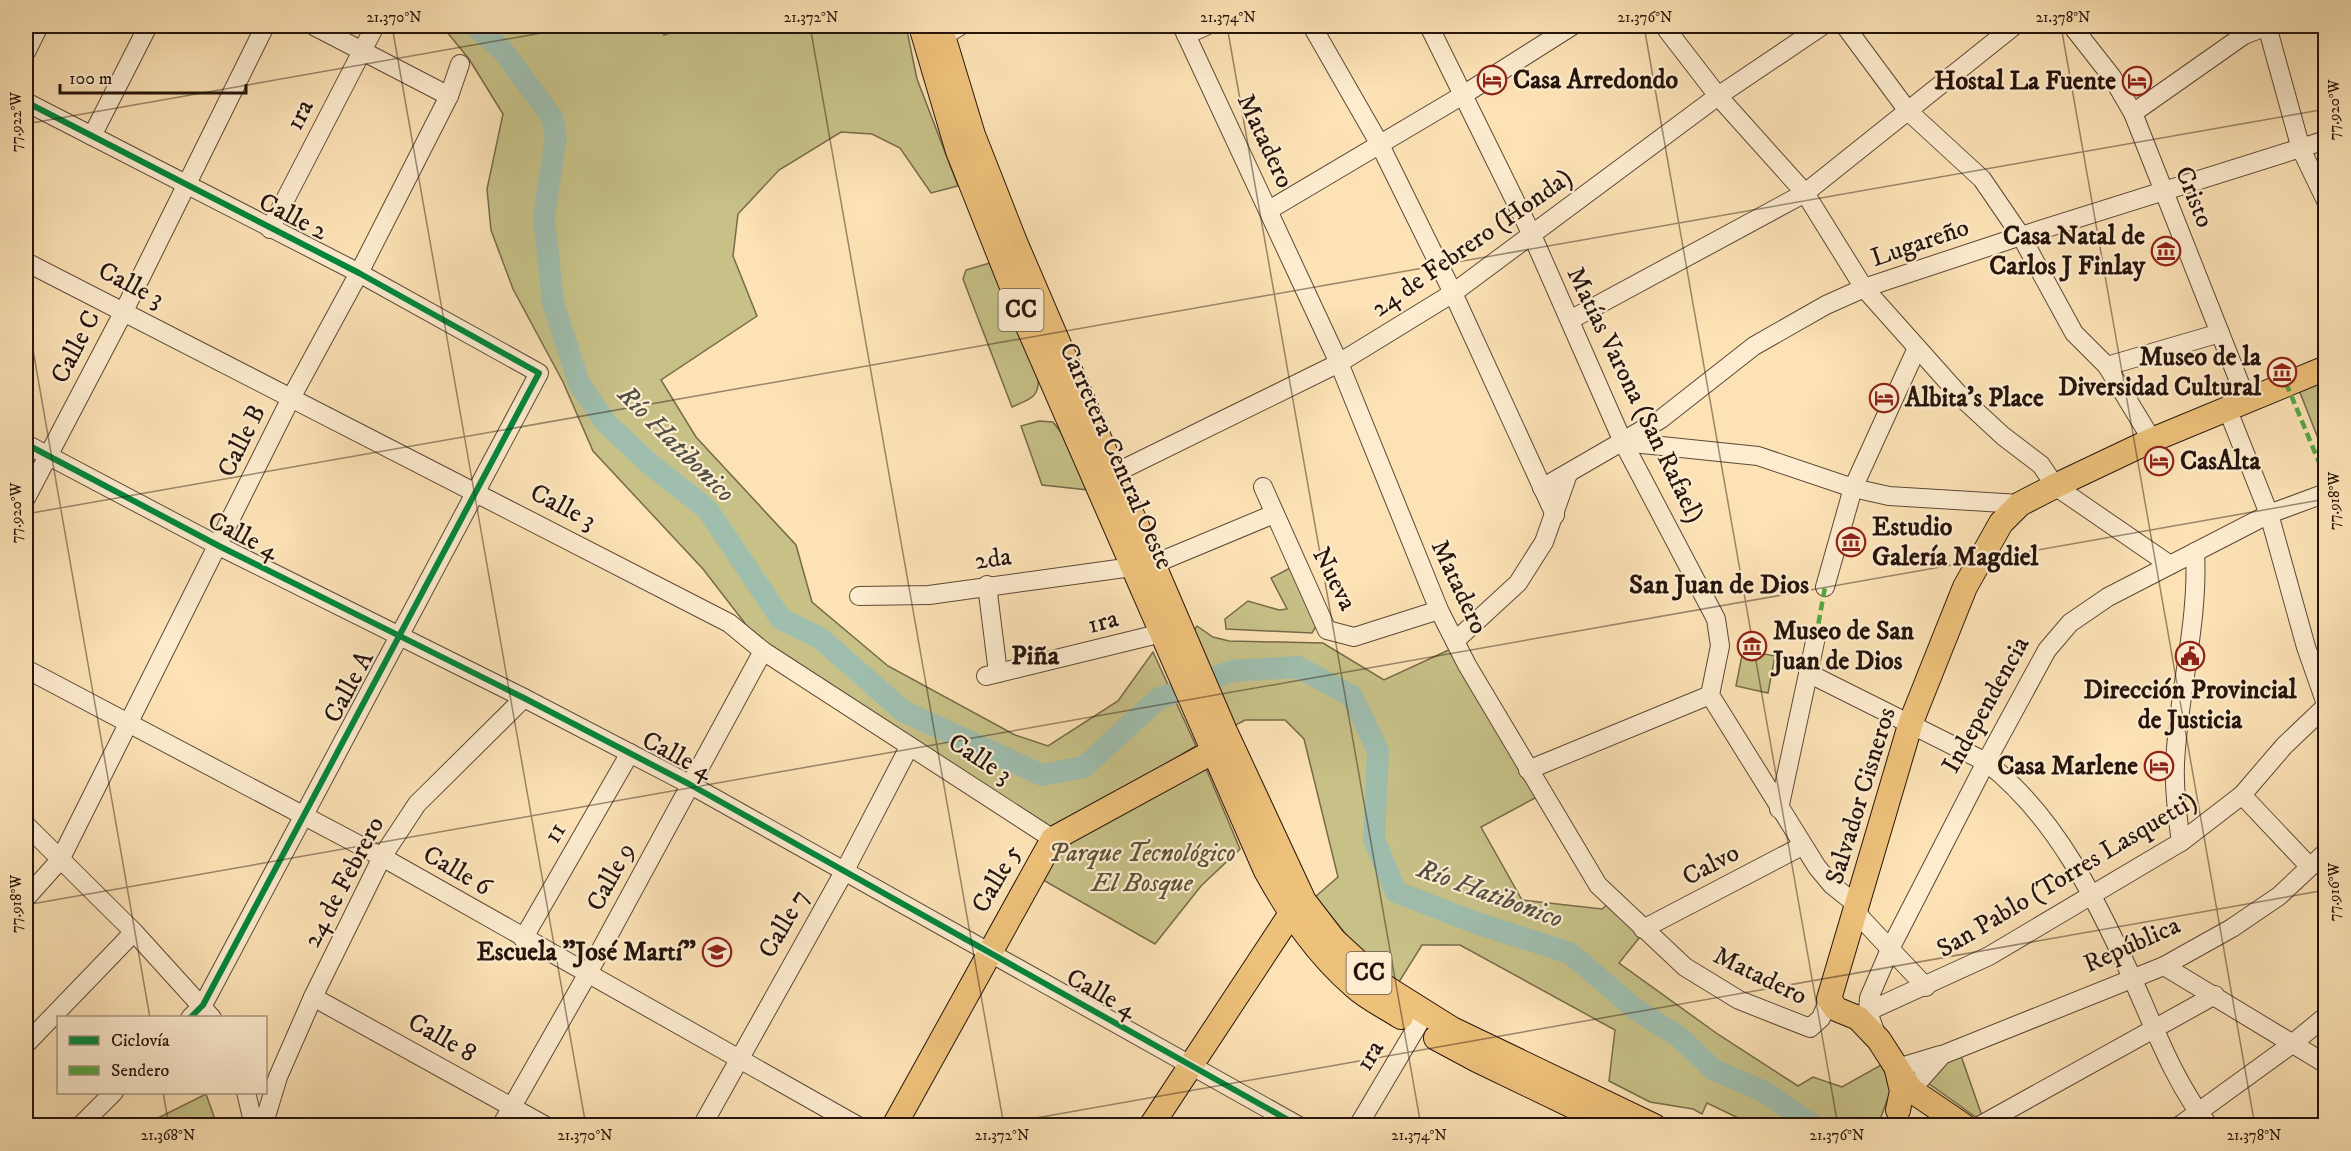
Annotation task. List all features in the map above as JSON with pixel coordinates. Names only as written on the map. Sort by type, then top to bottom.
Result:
[{"type":"main road","name":"Carretera Central Oeste","points":[[938,32],[973,135],[1006,246],[1218,740],[1304,901],[1334,940],[1421,1020]]},
{"type":"main road","name":"Salvador Cisneros","points":[[1829,999],[1911,722],[1965,587],[2001,524],[2020,504],[2055,486],[2152,440],[2325,368]]},
{"type":"main road","name":"Calle 5","points":[[894,1125],[987,954],[1053,839],[1218,740]]},
{"type":"main road","name":"CC","points":[[1218,740],[1266,871],[1290,915]]},
{"type":"main road","name":"Carretera Central Oeste","points":[[1290,915],[1323,956],[1356,988],[1421,1020],[1452,1029],[1597,1118]]},
{"type":"main road","points":[[1151,1125],[1290,915]]},
{"type":"main road","points":[[1829,999],[1836,1009],[1860,1014],[1911,1089],[1964,1125]]},
{"type":"main road","points":[[1895,1118],[1902,1091],[1897,1068]]},
{"type":"main road","name":"República","points":[[1895,1118],[1911,1089]]},
{"type":"main road","name":"CC","points":[[1597,1118],[1654,1125]]},
{"type":"street","points":[[26,52],[39,26]]},
{"type":"street","points":[[92,136],[148,26]]},
{"type":"street","name":"Calle C","points":[[26,498],[123,313],[265,26]]},
{"type":"street","points":[[314,26],[449,96]]},
{"type":"street","name":"1ra","points":[[270,229],[375,26]]},
{"type":"street","points":[[1184,30],[1206,26]]},
{"type":"street","points":[[1312,26],[1379,143],[1453,293],[1555,515]]},
{"type":"street","name":"Matías Varona (San Rafael)","points":[[1430,26],[1532,235],[1623,442],[1716,619],[1720,646],[1710,695]]},
{"type":"street","points":[[1269,210],[1463,95],[1572,26]]},
{"type":"street","points":[[1664,26],[1718,96],[1805,193],[1864,288],[1963,399],[2003,436],[2040,465],[2055,486],[2170,565]]},
{"type":"street","name":"24 de Febrero (Honda)","points":[[1105,478],[1339,363],[1453,293],[1718,96],[1822,26]]},
{"type":"street","points":[[1845,26],[1908,111],[1982,179],[2021,236],[2073,333],[2107,366],[2152,440]]},
{"type":"street","points":[[1570,320],[1805,193],[2014,26]]},
{"type":"street","name":"Cristo","points":[[2072,26],[2112,77],[2133,113],[2220,333],[2236,404],[2325,705]]},
{"type":"street","points":[[2133,113],[2244,35],[2267,26],[2301,149],[2325,201]]},
{"type":"street","name":"Matadero","points":[[1184,30],[1339,363],[1439,610],[1528,770],[1598,885],[1643,930],[1685,967],[1739,1000],[1810,1028],[1821,1018],[1829,999]]},
{"type":"street","name":"Calle B","points":[[26,898],[60,860],[291,398],[359,273],[449,96],[460,64]]},
{"type":"street","name":"Calle 2","points":[[26,102],[359,273],[539,373]]},
{"type":"street","name":"Lugareño","points":[[1542,488],[1661,419],[1754,346],[1780,329],[1864,288],[2325,140]]},
{"type":"street","name":"Calle 3","points":[[26,262],[729,623],[762,651],[1053,839]]},
{"type":"street","points":[[2107,366],[2220,333]]},
{"type":"street","points":[[1825,587],[1853,488],[1917,348]]},
{"type":"street","name":"Calle A","points":[[202,1013],[303,815],[539,373]]},
{"type":"street","points":[[1623,442],[1758,456],[1853,488],[1889,495],[2020,504]]},
{"type":"street","name":"Calle 4","points":[[26,444],[219,546],[524,698],[689,784],[987,954],[1299,1125]]},
{"type":"street","points":[[1455,641],[1518,583],[1544,542],[1569,474]]},
{"type":"street","name":"Nueva","points":[[1263,487],[1327,630],[1354,637],[1439,610]]},
{"type":"street","name":"Independencia","points":[[1860,1014],[1891,947],[2025,685],[2047,650],[2070,623],[2108,597],[2195,552],[2270,514],[2325,493]]},
{"type":"street","points":[[1144,565],[1274,514]]},
{"type":"street","points":[[2181,842],[2175,800],[2175,762],[2197,584],[2195,552]]},
{"type":"street","name":"2da","points":[[859,596],[929,595],[987,585],[1144,565]]},
{"type":"street","name":"1ra","points":[[987,585],[992,675],[1171,635]]},
{"type":"street","points":[[1779,809],[1816,638]]},
{"type":"street","name":"Calle 9","points":[[501,1125],[587,975],[762,651]]},
{"type":"street","name":"Calle 6","points":[[26,669],[382,857],[523,939],[858,1125]]},
{"type":"street","points":[[1808,673],[1911,722],[1986,762],[2010,780],[2046,821],[2091,895],[2155,1030],[2203,1118]]},
{"type":"street","points":[[1528,770],[1710,695],[1802,846],[1832,885],[1856,905],[1926,987]]},
{"type":"street","name":"24 de Febrero","points":[[264,1125],[272,1075],[382,857],[417,804],[524,698]]},
{"type":"street","name":"San Pablo (Torres Lasquetti)","points":[[1860,1014],[1926,987],[1989,956],[2181,842],[2242,795],[2284,746],[2325,705]]},
{"type":"street","name":"Calle 7","points":[[702,1125],[844,872],[909,747]]},
{"type":"street","name":"11","points":[[523,939],[630,753]]},
{"type":"street","points":[[2242,795],[2310,867]]},
{"type":"street","points":[[26,825],[134,932],[202,1013]]},
{"type":"street","name":"Calvo","points":[[1643,930],[1802,846]]},
{"type":"street","name":"República","points":[[1897,1068],[1941,1055],[2164,966],[2232,928],[2279,896],[2325,852]]},
{"type":"street","points":[[26,1044],[134,932]]},
{"type":"street","points":[[2164,966],[2325,1064]]},
{"type":"street","points":[[1979,1125],[2215,995]]},
{"type":"street","name":"Calle 8","points":[[313,997],[546,1125]]},
{"type":"street","points":[[2179,1125],[2203,1118],[2325,1016]]},
{"type":"street","name":"1ra","points":[[1358,1125],[1421,1020]]},
{"type":"street","name":"República","points":[[1911,1089],[1941,1055]]},
{"type":"street","points":[[80,1125],[112,1094]]},
{"type":"street","points":[[246,1094],[254,1125]]},
{"type":"green space","points":[[442,26],[662,26],[664,35],[690,26],[906,26],[917,79],[958,186],[931,193],[900,148],[872,134],[841,132],[779,170],[738,214],[733,256],[757,316],[661,380],[696,437],[796,545],[812,602],[888,666],[1015,735],[1048,746],[1118,701],[1153,652],[1196,746],[1053,830],[757,639],[703,569],[593,451],[563,382],[513,289],[491,230],[487,189],[503,114],[469,59]]},
{"type":"green space","points":[[990,263],[1038,379],[1035,394],[1012,407],[963,279],[966,270]]},
{"type":"green space","points":[[2325,376],[2325,456],[2299,390]]},
{"type":"green space","points":[[1039,421],[1053,422],[1060,431],[1089,490],[1042,485],[1021,426]]},
{"type":"green space","points":[[1290,568],[1317,625],[1312,633],[1226,629],[1225,619],[1248,601],[1279,610],[1287,609],[1271,578]]},
{"type":"green space","points":[[1197,626],[1213,637],[1229,641],[1323,643],[1384,680],[1453,648],[1537,797],[1481,827],[1522,900],[1602,909],[1609,903],[1643,933],[1619,963],[1719,1035],[1798,1086],[1813,1077],[1842,1087],[1881,1065],[1892,1087],[1878,1125],[1753,1125],[1707,1103],[1702,1114],[1693,1109],[1650,1102],[1609,1081],[1615,1030],[1460,945],[1422,945],[1399,982],[1358,949],[1315,897],[1338,877],[1304,739],[1285,720],[1245,720],[1234,726],[1194,630]]},
{"type":"green space","points":[[1743,650],[1775,656],[1768,693],[1736,686]]},
{"type":"green space","name":"Parque Tecnológico El Bosque","points":[[1205,766],[1240,849],[1201,886],[1155,944],[1043,880],[1061,848]]},
{"type":"green space","points":[[1960,1053],[1982,1116],[1977,1118],[1928,1083],[1947,1057]]},
{"type":"green space","points":[[206,1094],[217,1125],[148,1125],[154,1120]]},
{"type":"waterway","name":"Río Hatibonico","points":[[475,26],[503,51],[552,117],[556,136],[544,217],[553,303],[579,383],[606,423],[651,465],[707,509],[781,619],[820,638],[903,711],[1042,775],[1084,767],[1158,699],[1232,671],[1298,667],[1352,696],[1378,751],[1374,839],[1396,892],[1479,924],[1570,953],[1634,1008],[1678,1036],[1714,1070],[1765,1092],[1814,1126]]},
{"type":"marked path","points":[[2286,383],[2326,479]]},
{"type":"marked path","points":[[1816,637],[1825,587]]},
{"type":"cycle path","points":[[26,102],[359,273],[539,373],[203,1005],[192,1016]]},
{"type":"cycle path","points":[[26,444],[219,546],[524,698],[689,784],[1299,1126]]},
{"type":"place","name":"Casa Arredondo","points":[[1492,80]]},
{"type":"place","name":"Hostal La Fuente","points":[[2137,81]]},
{"type":"place","name":"Casa Natal de Carlos J Finlay","points":[[2166,251]]},
{"type":"place","name":"Museo de la Diversidad Cultural","points":[[2282,372]]},
{"type":"place","name":"Albita's Place","points":[[1884,398]]},
{"type":"place","name":"CasAlta","points":[[2159,461]]},
{"type":"place","name":"Estudio Galería Magdiel","points":[[1851,542]]},
{"type":"place","name":"Museo de San Juan de Dios","points":[[1752,646]]},
{"type":"place","name":"Dirección Provincial de Justicia","points":[[2190,656]]},
{"type":"place","name":"Casa Marlene","points":[[2159,766]]},
{"type":"place","name":"Escuela \"José Martí\"","points":[[717,952]]},
{"type":"district","name":"San Juan de Dios","points":[[1719,585]]},
{"type":"district","name":"Piña","points":[[1035,656]]}]
